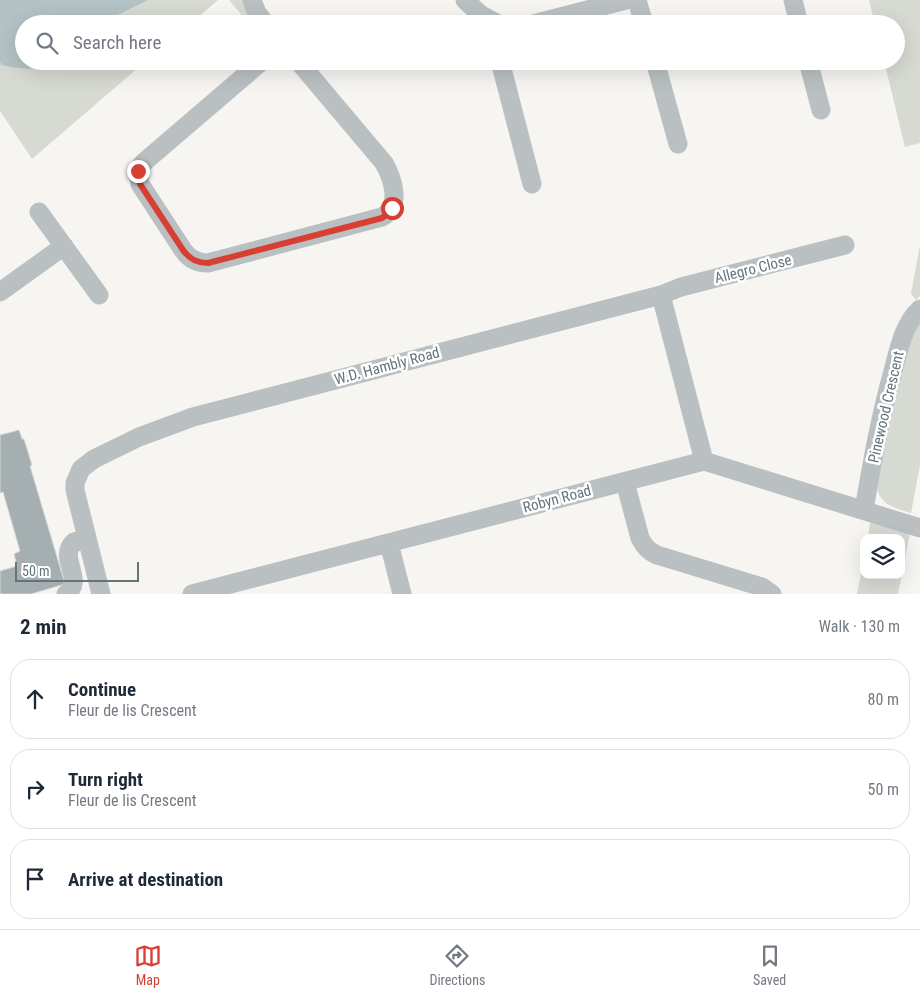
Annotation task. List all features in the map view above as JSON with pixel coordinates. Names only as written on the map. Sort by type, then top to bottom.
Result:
[{"type":"street","points":[[252,0],[254,8],[259,15]]},
{"type":"street","points":[[465,0],[481,15]]},
{"type":"street","points":[[568,15],[626,0]]},
{"type":"street","points":[[637,0],[641,15]]},
{"type":"street","points":[[792,0],[796,15]]},
{"type":"street","points":[[252,70],[143,163],[138,171],[140,184],[172,234],[186,254],[198,262],[208,263],[382,218],[390,212],[394,196],[390,176],[384,163],[306,70]]},
{"type":"street","points":[[502,70],[532,184]]},
{"type":"street","points":[[657,70],[678,144]]},
{"type":"street","points":[[810,70],[821,110]]},
{"type":"street","points":[[39,212],[99,295]]},
{"type":"street","name":"Allegro Close","points":[[661,295],[681,287],[845,245]]},
{"type":"street","points":[[0,292],[64,246]]},
{"type":"street","points":[[661,295],[704,462],[920,528]]},
{"type":"street","name":"W.D. Hambly Road","points":[[101,594],[76,498],[76,482],[81,469],[94,458],[139,437],[193,417],[661,295]]},
{"type":"street","name":"Pinewood Crescent","points":[[864,510],[881,414],[901,342],[908,324],[920,309]]},
{"type":"street","name":"Robyn Road","points":[[192,594],[704,462]]},
{"type":"street","points":[[625,482],[640,538],[648,550],[657,555],[762,587],[772,594]]},
{"type":"street","points":[[66,594],[72,588],[74,580],[67,556],[68,551],[74,542],[87,539]]},
{"type":"street","points":[[389,543],[402,594]]},
{"type":"shaded area","points":[[0,0],[218,0],[200,15],[15,15],[15,70],[136,70],[32,159],[0,111]]},
{"type":"shaded area","points":[[0,0],[148,0],[117,15],[15,15],[15,68],[2,65],[0,62]]},
{"type":"shaded area","points":[[229,0],[245,0],[250,15],[242,15]]},
{"type":"shaded area","points":[[869,0],[920,0],[920,143],[905,147],[886,70],[905,70],[905,15],[873,15]]},
{"type":"shaded area","points":[[920,245],[920,296],[916,300],[911,294]]},
{"type":"shaded area","points":[[920,323],[920,465],[911,513],[886,503],[879,495],[877,489],[890,412],[913,333]]},
{"type":"shaded area","points":[[870,522],[910,533],[905,558],[905,534],[868,534]]},
{"type":"shaded area","points":[[860,579],[901,579],[898,594],[857,594]]},
{"type":"building","points":[[19,430],[22,439],[24,439],[32,465],[30,466],[65,584],[31,594],[0,594],[0,571],[17,566],[14,554],[20,551],[3,492],[0,493],[0,435]]},
{"type":"route","points":[[138,171],[140,184],[183,250],[190,258],[201,262],[208,263],[382,218],[392,208]]}]
